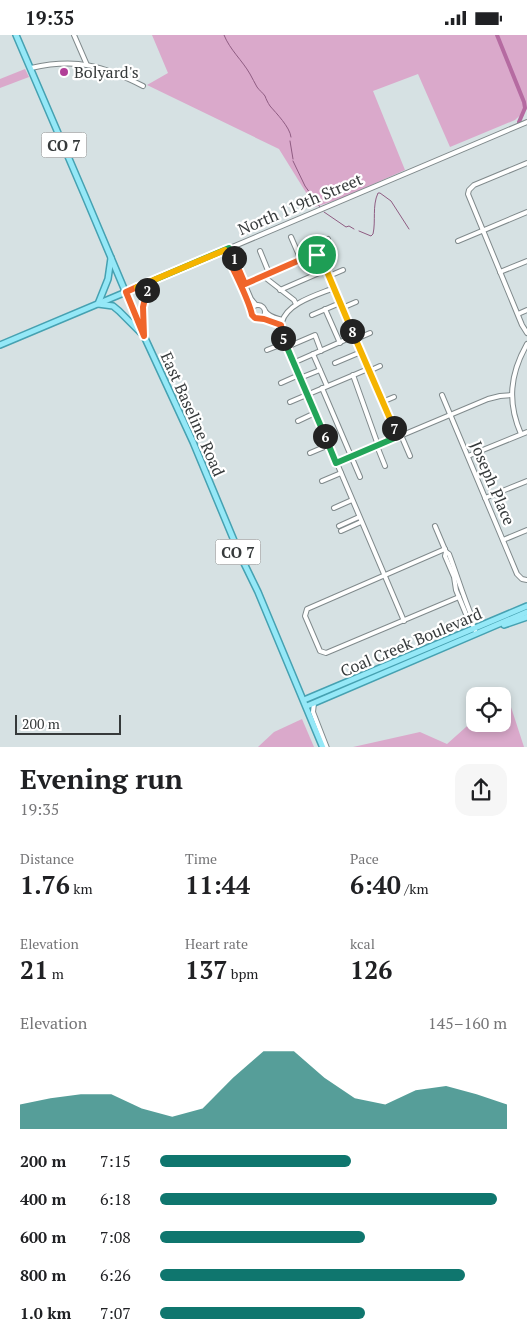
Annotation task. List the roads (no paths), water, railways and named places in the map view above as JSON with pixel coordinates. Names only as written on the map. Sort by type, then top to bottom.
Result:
[{"type":"main road","name":"East Baseline Road","points":[[16,35],[144,336],[193,442],[240,555],[325,747]]},
{"type":"main road","points":[[111,257],[108,279],[98,304],[113,307],[119,311],[144,336]]},
{"type":"main road","name":"North 119th Street","points":[[0,345],[126,292]]},
{"type":"main road","name":"Coal Creek Boulevard","points":[[304,700],[527,606]]},
{"type":"main road","name":"Coal Creek Boulevard","points":[[306,707],[527,613]]},
{"type":"main road","points":[[482,632],[527,617]]},
{"type":"street","points":[[74,35],[87,65]]},
{"type":"street","points":[[31,68],[62,63],[87,65],[107,70],[143,86]]},
{"type":"street","name":"North 119th Street","points":[[126,292],[527,122]]},
{"type":"street","points":[[527,163],[474,185],[469,190],[469,198],[527,333]]},
{"type":"street","points":[[458,241],[527,212]]},
{"type":"street","points":[[291,237],[301,260]]},
{"type":"street","points":[[328,239],[320,243],[316,250],[317,255],[329,276],[382,402],[410,456]]},
{"type":"street","points":[[227,249],[251,299],[256,305],[262,306],[267,314],[282,322]]},
{"type":"street","points":[[227,249],[246,301],[252,309],[252,315],[259,319],[282,322]]},
{"type":"street","points":[[260,251],[267,279],[294,300],[296,304]]},
{"type":"street","points":[[245,284],[309,256],[317,255]]},
{"type":"street","points":[[500,272],[527,261]]},
{"type":"street","points":[[280,290],[326,270]]},
{"type":"street","points":[[329,276],[343,270]]},
{"type":"street","points":[[144,336],[143,307],[146,292],[154,280]]},
{"type":"street","points":[[334,288],[296,304],[289,309],[282,322],[282,334],[404,621]]},
{"type":"street","points":[[342,308],[356,302]]},
{"type":"street","points":[[312,315],[340,303]]},
{"type":"street","points":[[252,309],[256,305]]},
{"type":"street","points":[[325,309],[340,343]]},
{"type":"street","points":[[259,319],[264,315],[265,310]]},
{"type":"street","points":[[518,314],[527,310]]},
{"type":"street","points":[[293,363],[340,343],[370,333]]},
{"type":"street","points":[[267,350],[315,335],[321,351]]},
{"type":"street","points":[[521,434],[516,421],[512,395],[517,366],[527,344]]},
{"type":"street","points":[[335,363],[361,352]]},
{"type":"street","points":[[313,354],[320,370],[324,387],[360,477]]},
{"type":"street","points":[[290,402],[353,375],[380,366]]},
{"type":"street","points":[[281,383],[320,370]]},
{"type":"street","points":[[353,375],[385,467]]},
{"type":"street","name":"Joseph Place","points":[[442,395],[517,574],[522,579],[527,580]]},
{"type":"street","points":[[336,463],[488,399],[512,395]]},
{"type":"street","points":[[382,402],[394,397]]},
{"type":"street","points":[[298,421],[315,413]]},
{"type":"street","points":[[468,456],[527,432]]},
{"type":"street","points":[[310,453],[328,445]]},
{"type":"street","points":[[322,481],[341,473]]},
{"type":"street","points":[[485,498],[527,481]]},
{"type":"street","points":[[334,508],[352,500]]},
{"type":"street","points":[[339,526],[360,519]]},
{"type":"street","points":[[341,531],[360,519]]},
{"type":"street","points":[[435,526],[459,597],[476,634]]},
{"type":"street","points":[[503,540],[527,530]]},
{"type":"street","points":[[445,551],[307,609],[305,616],[320,651],[326,653],[459,597]]},
{"type":"street","points":[[445,551],[449,554],[458,577],[463,596],[472,617],[471,621]]},
{"type":"street","points":[[314,703],[313,712],[325,747]]},
{"type":"waterway","points":[[224,35],[257,87],[285,125],[291,137]]},
{"type":"waterway","points":[[497,35],[524,102],[525,108],[519,122]]},
{"type":"waterway","points":[[290,141],[293,159]]},
{"type":"waterway","points":[[293,161],[305,186],[320,207]]},
{"type":"waterway","points":[[359,231],[371,236],[373,234],[375,203],[378,193],[391,201],[409,229]]},
{"type":"waterway","points":[[324,212],[346,227],[349,226],[354,229]]},
{"type":"place","name":"Bolyard's","points":[[64,72]]}]
